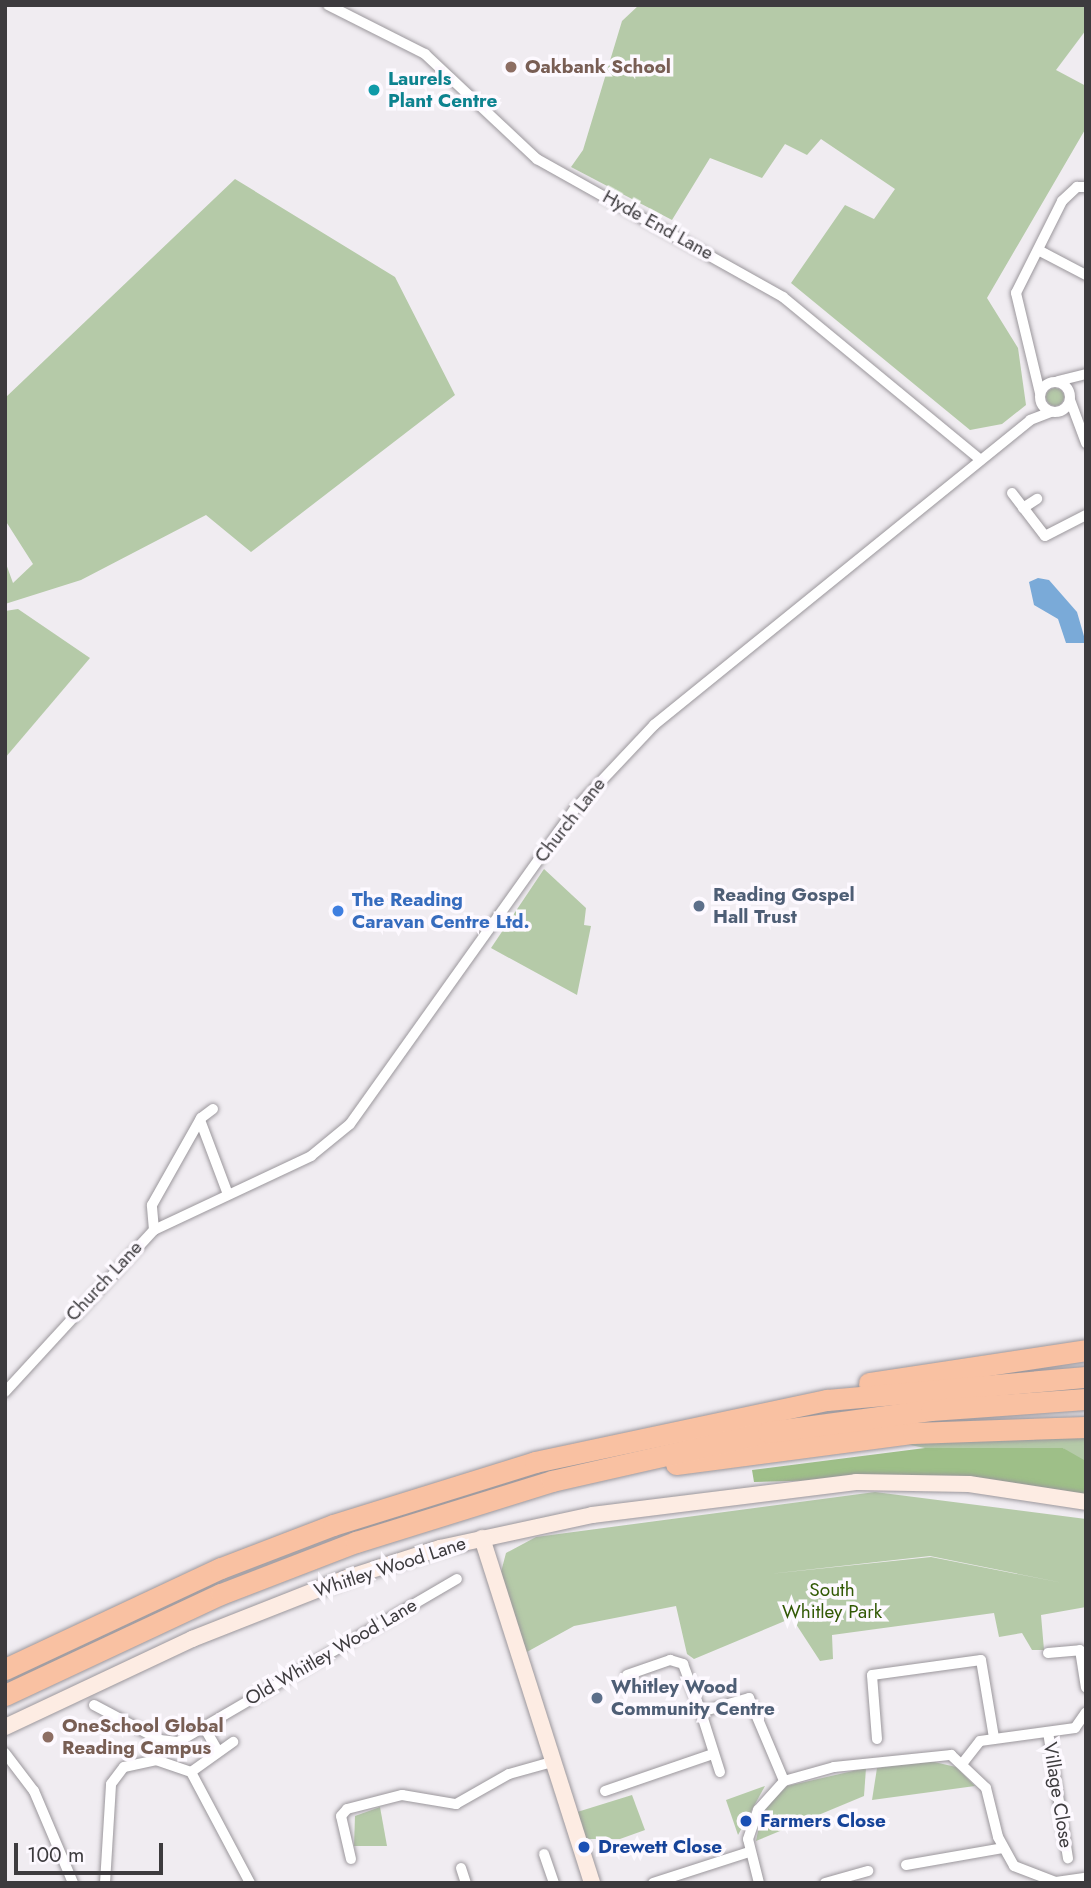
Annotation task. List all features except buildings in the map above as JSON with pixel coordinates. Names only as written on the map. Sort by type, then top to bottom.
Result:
[{"type":"highway","points":[[5,1669],[209,1573],[333,1525],[535,1462],[766,1410],[866,1383],[1086,1350]]},
{"type":"highway","points":[[766,1410],[1086,1377]]},
{"type":"highway","points":[[5,1695],[245,1584],[419,1520],[552,1481],[768,1432],[932,1410],[1086,1399]]},
{"type":"highway","points":[[552,1481],[913,1433],[1086,1427]]},
{"type":"main road","points":[[482,1538],[645,1505],[827,1483],[969,1484],[1086,1502]]},
{"type":"main road","name":"Whitley Wood Lane","points":[[5,1727],[246,1616],[394,1562],[482,1538],[592,1883]]},
{"type":"street","name":"Hyde End Lane","points":[[328,5],[425,54],[537,159],[783,297],[981,460]]},
{"type":"street","points":[[1075,423],[1054,412],[1040,397],[1036,374],[1013,305],[1062,201],[1077,187],[1086,187]]},
{"type":"street","points":[[1040,251],[1086,275]]},
{"type":"street","points":[[1036,374],[1053,382],[1070,396],[1075,423],[1086,443]]},
{"type":"street","points":[[1053,382],[1084,375]]},
{"type":"street","points":[[1054,412],[1070,396],[1084,375]]},
{"type":"street","name":"Church Lane","points":[[1030,420],[1040,397],[1053,382]]},
{"type":"street","name":"Church Lane","points":[[5,1392],[154,1230],[226,1192],[311,1156],[350,1124],[574,810],[642,735],[1030,420],[1054,412]]},
{"type":"street","points":[[1012,493],[1050,537],[1086,515]]},
{"type":"street","points":[[1023,508],[1037,499]]},
{"type":"street","points":[[154,1230],[152,1205],[200,1120],[214,1109]]},
{"type":"street","points":[[200,1120],[226,1192]]},
{"type":"street","name":"Old Whitley Wood Lane","points":[[94,1704],[160,1740],[178,1742],[457,1579]]},
{"type":"street","points":[[1048,1653],[1080,1650],[1086,1688]]},
{"type":"street","points":[[627,1675],[670,1660],[683,1664],[720,1772]]},
{"type":"street","points":[[877,1739],[872,1675],[981,1660],[994,1738]]},
{"type":"street","points":[[701,1712],[748,1698],[784,1782]]},
{"type":"street","points":[[962,1764],[980,1741],[1075,1728],[1086,1712]]},
{"type":"street","points":[[204,1727],[218,1751]]},
{"type":"street","name":"Village Close","points":[[1048,1732],[1068,1857]]},
{"type":"street","points":[[191,1772],[233,1742]]},
{"type":"street","points":[[6,1753],[34,1791],[73,1883]]},
{"type":"street","points":[[605,1791],[713,1755]]},
{"type":"street","points":[[759,1883],[749,1853],[758,1811],[784,1782],[914,1756],[951,1755],[986,1788],[1003,1848],[1014,1866],[1056,1883],[1086,1878]]},
{"type":"street","points":[[105,1883],[111,1784],[124,1767],[156,1760],[191,1772],[250,1883]]},
{"type":"street","points":[[351,1859],[341,1815],[347,1809],[402,1795],[456,1804],[509,1774],[552,1762]]},
{"type":"street","points":[[906,1865],[1003,1848]]},
{"type":"street","points":[[653,1883],[749,1853]]},
{"type":"street","points":[[544,1854],[554,1883]]},
{"type":"street","points":[[461,1868],[466,1883]]},
{"type":"street","points":[[825,1883],[868,1871]]},
{"type":"green space","points":[[639,5],[1086,5],[1086,30],[1056,70],[1086,86],[1086,128],[987,298],[1018,348],[1026,405],[1002,424],[970,430],[791,283],[845,205],[874,219],[895,189],[821,139],[807,155],[785,144],[762,178],[710,158],[672,220],[571,167],[583,150],[622,21]]},
{"type":"green space","points":[[235,179],[395,277],[455,395],[251,552],[206,515],[81,580],[5,604],[5,561],[13,583],[33,564],[5,520],[5,398]]},
{"type":"green space","points":[[1055,388],[1061,391],[1064,397],[1061,403],[1055,406],[1049,403],[1046,397],[1049,391]]},
{"type":"green space","points":[[18,609],[90,658],[5,758],[5,611]]},
{"type":"green space","points":[[544,869],[586,908],[584,925],[591,926],[577,995],[491,948]]},
{"type":"green space","points":[[1086,1434],[1086,1468],[1063,1448],[925,1448],[896,1442]]},
{"type":"green space","points":[[925,1448],[1063,1448],[1084,1460],[1086,1495],[967,1476],[754,1482],[752,1470]]},
{"type":"green space","name":"South Whitley Park","points":[[875,1492],[1086,1519],[1086,1607],[1041,1615],[1044,1650],[1032,1650],[1022,1633],[999,1637],[994,1613],[832,1635],[833,1659],[820,1661],[792,1618],[694,1659],[687,1654],[676,1606],[574,1626],[525,1653],[501,1572],[506,1553],[536,1537]],"holes":[[[930,1556],[1063,1583],[931,1557],[769,1574]]]},
{"type":"green space","points":[[930,1761],[956,1767],[975,1786],[872,1800],[877,1768]]},
{"type":"green space","points":[[866,1768],[864,1796],[756,1841],[762,1811],[787,1786]]},
{"type":"green space","points":[[765,1786],[738,1835],[726,1800]]},
{"type":"green space","points":[[632,1795],[645,1830],[620,1839],[582,1839],[574,1813]]},
{"type":"green space","points":[[380,1807],[387,1846],[354,1846],[355,1816]]},
{"type":"water","points":[[1038,578],[1049,580],[1077,612],[1086,643],[1066,643],[1058,619],[1034,605],[1029,582]]},
{"type":"place","name":"Oakbank School","points":[[511,67]]},
{"type":"place","name":"Laurels Plant Centre","points":[[374,90]]},
{"type":"place","name":"Reading Gospel Hall Trust","points":[[699,906]]},
{"type":"place","name":"The Reading Caravan Centre Ltd.","points":[[338,911]]},
{"type":"place","name":"Whitley Wood Community Centre","points":[[597,1698]]},
{"type":"place","name":"OneSchool Global Reading Campus","points":[[48,1737]]},
{"type":"place","name":"Farmers Close","points":[[746,1821]]},
{"type":"place","name":"Drewett Close","points":[[584,1847]]}]
